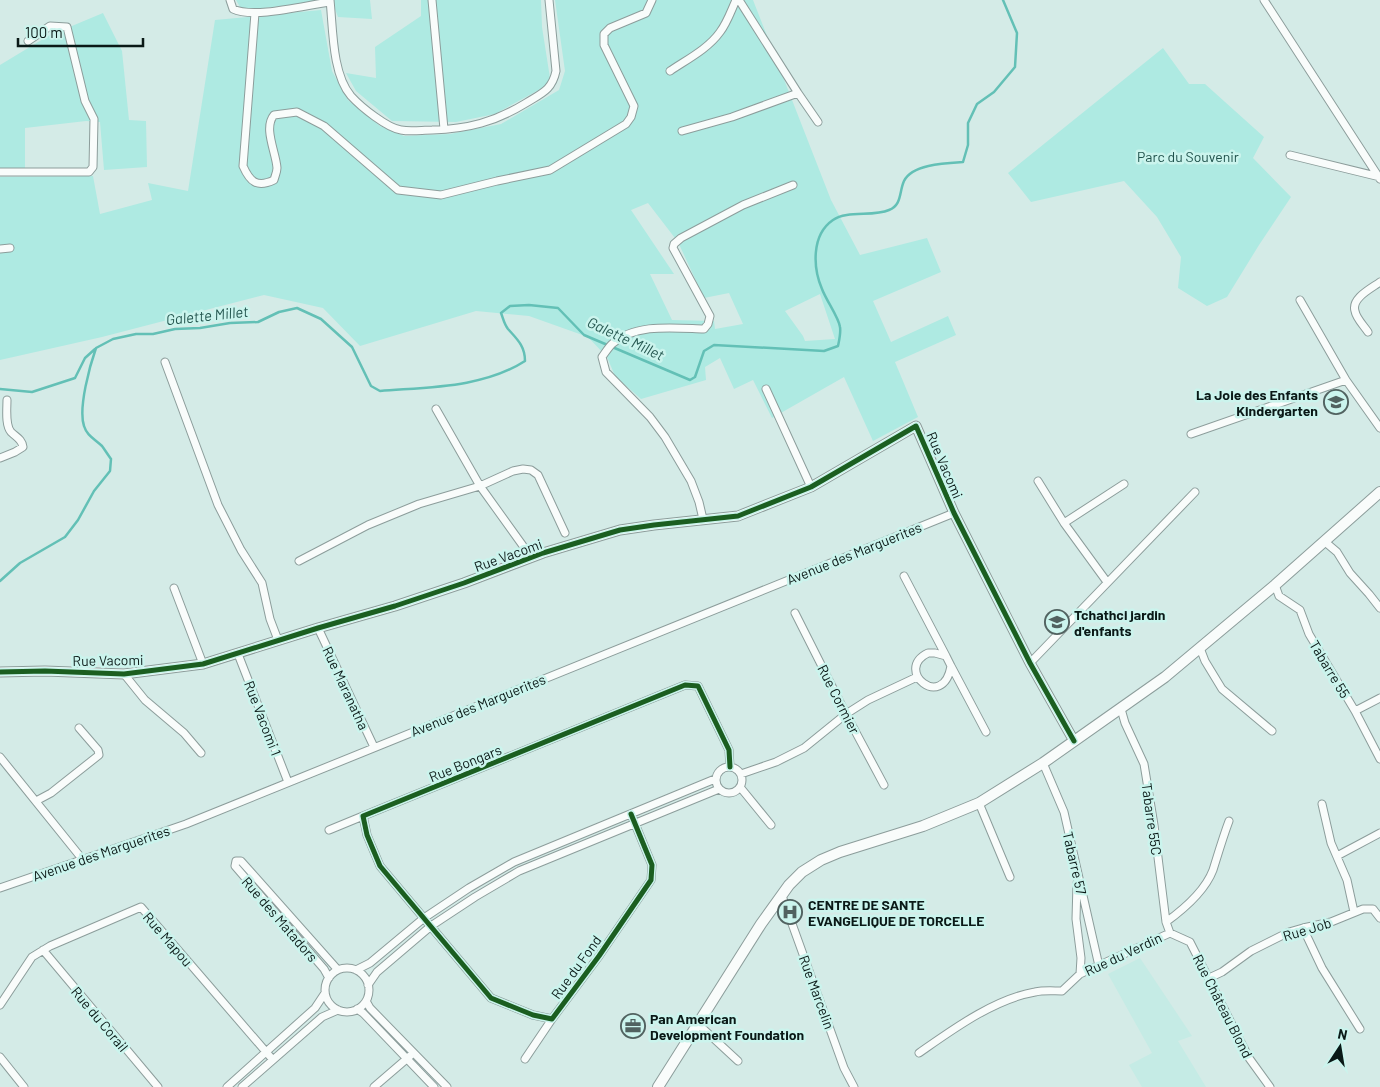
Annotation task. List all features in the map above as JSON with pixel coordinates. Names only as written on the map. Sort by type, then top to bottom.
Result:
[{"type":"main road","points":[[658,1087],[761,924],[789,885],[802,872],[821,860],[840,852],[923,826],[979,803],[1043,763],[1165,677],[1379,495]]},
{"type":"street","points":[[230,0],[233,9],[240,13],[255,13],[330,1],[337,66],[350,95],[387,125],[400,130],[444,130],[495,120],[546,91],[554,82],[556,71],[549,0]]},
{"type":"street","points":[[432,0],[444,130]]},
{"type":"street","points":[[255,13],[243,166],[248,176],[255,182],[264,184],[274,180],[277,170],[269,126],[271,119],[274,115],[297,112],[324,126],[398,190],[441,195],[497,180],[550,170],[626,124],[631,118],[634,106],[604,45],[604,34],[610,28],[646,13],[652,0]]},
{"type":"street","points":[[670,71],[708,45],[720,33],[738,0],[818,122]]},
{"type":"street","points":[[1264,0],[1380,178]]},
{"type":"street","points":[[0,172],[89,172],[93,167],[94,118],[85,100],[68,27],[50,26],[28,41]]},
{"type":"street","points":[[682,131],[732,117],[798,93]]},
{"type":"street","points":[[1290,155],[1380,178]]},
{"type":"street","points":[[703,519],[691,480],[665,437],[644,410],[606,372],[602,357],[610,345],[624,336],[644,330],[704,329],[708,324],[710,316],[673,248],[674,244],[681,238],[742,205],[793,185]]},
{"type":"street","points":[[0,249],[10,248]]},
{"type":"street","points":[[1368,332],[1355,312],[1356,303],[1359,298],[1380,282]]},
{"type":"street","points":[[1300,300],[1346,380],[1380,428]]},
{"type":"street","points":[[165,362],[218,505],[241,550],[262,583],[270,619],[278,640]]},
{"type":"street","points":[[1192,434],[1346,380]]},
{"type":"street","points":[[766,389],[811,487]]},
{"type":"street","points":[[0,458],[23,447],[23,443],[10,432],[8,427],[7,400]]},
{"type":"street","points":[[436,410],[480,486],[531,558]]},
{"type":"street","name":"Rue Vacomi","points":[[0,672],[45,671],[124,674],[203,664],[395,606],[531,558],[620,530],[738,516],[811,487],[916,426],[954,513]]},
{"type":"street","points":[[299,560],[388,516],[480,486],[513,471],[523,469],[530,470],[538,475],[565,533]]},
{"type":"street","points":[[1038,481],[1064,523],[1108,582]]},
{"type":"street","points":[[1064,523],[1124,484]]},
{"type":"street","points":[[1030,663],[1195,492]]},
{"type":"street","points":[[954,513],[1030,663],[1074,741]]},
{"type":"street","name":"Avenue des Marguerites","points":[[0,888],[186,824],[954,513]]},
{"type":"street","points":[[1324,541],[1336,552],[1350,573],[1370,594],[1380,608]]},
{"type":"street","points":[[904,576],[986,732]]},
{"type":"street","name":"Tabarre 55","points":[[1275,585],[1279,596],[1300,610],[1309,634],[1380,759]]},
{"type":"street","points":[[174,588],[203,664]]},
{"type":"street","name":"Rue Cormier","points":[[795,613],[884,785]]},
{"type":"street","name":"Rue Maranatha","points":[[318,628],[374,747]]},
{"type":"street","points":[[928,653],[937,638]]},
{"type":"street","points":[[1200,648],[1205,661],[1222,689],[1272,731]]},
{"type":"street","points":[[946,656],[935,653],[928,653],[922,656],[917,662],[917,677],[928,686],[943,684],[961,685]]},
{"type":"street","name":"Rue Vacomi 1","points":[[238,654],[288,782]]},
{"type":"street","points":[[943,684],[949,676],[951,666]]},
{"type":"street","points":[[124,674],[145,700],[184,733],[201,753]]},
{"type":"street","points":[[741,774],[776,762],[804,748],[846,714],[892,688],[917,677]]},
{"type":"street","name":"Rue Bongars","points":[[329,830],[685,686],[698,686],[729,750],[730,767]]},
{"type":"street","points":[[1355,712],[1380,698]]},
{"type":"street","name":"Tabarre 55C","points":[[1121,709],[1144,764],[1154,824],[1166,922],[1170,933]]},
{"type":"street","points":[[36,801],[50,793],[99,755],[98,750],[79,728]]},
{"type":"street","points":[[0,757],[83,860]]},
{"type":"street","name":"Tabarre 57","points":[[1043,763],[1064,812],[1099,966]]},
{"type":"street","points":[[356,970],[370,963],[424,918],[469,888],[514,862],[715,779],[721,769],[730,767],[737,770],[741,774],[742,782],[740,788],[731,793],[726,793],[718,789],[715,779]]},
{"type":"street","points":[[740,788],[771,825]]},
{"type":"street","points":[[368,986],[377,972],[431,926],[519,871],[718,789]]},
{"type":"street","points":[[979,803],[1010,877]]},
{"type":"street","points":[[1322,804],[1331,843],[1347,880],[1354,912]]},
{"type":"street","name":"Rue du Fond","points":[[525,1059],[651,880],[652,865],[631,814]]},
{"type":"street","points":[[363,816],[367,835],[380,866],[431,926]]},
{"type":"street","points":[[1166,922],[1190,902],[1208,878],[1229,821]]},
{"type":"street","points":[[1337,856],[1380,833]]},
{"type":"street","name":"Rue des Matadors","points":[[329,978],[324,969],[235,866],[236,861],[241,861],[338,970]]},
{"type":"street","points":[[1077,875],[1076,919],[1081,958],[1080,974]]},
{"type":"street","name":"Rue Marcelin","points":[[782,896],[844,1068],[854,1087]]},
{"type":"street","name":"Rue Mapou","points":[[0,1005],[32,957],[50,946],[140,907],[273,1060]]},
{"type":"street","name":"Rue Job","points":[[1209,978],[1222,972],[1251,951],[1289,932],[1331,922],[1363,909],[1373,909],[1380,918]]},
{"type":"street","name":"Rue du Fond","points":[[431,926],[491,998],[534,1015],[552,1019]]},
{"type":"street","points":[[1302,928],[1322,968],[1360,1029]]},
{"type":"street","name":"Rue du Verdin","points":[[919,1053],[988,1010],[1011,999],[1036,991],[1062,991],[1080,974],[1170,933]]},
{"type":"street","name":"Rue Château Blond","points":[[1170,933],[1190,942],[1249,1058],[1270,1087]]},
{"type":"street","name":"Rue du Corail","points":[[43,950],[158,1087]]},
{"type":"street","points":[[347,968],[356,970],[364,976],[368,986],[369,992],[366,1001],[357,1009],[346,1012],[338,1010],[330,1003],[326,993],[326,983],[338,970],[347,968]]},
{"type":"street","points":[[227,1087],[315,1008],[326,993]]},
{"type":"street","points":[[366,1001],[370,1008],[447,1087]]},
{"type":"street","points":[[357,1009],[434,1087]]},
{"type":"street","points":[[242,1087],[322,1017],[338,1010]]},
{"type":"street","points":[[698,1024],[738,1061]]},
{"type":"street","points":[[374,1087],[413,1052]]},
{"type":"street","points":[[0,1057],[24,1087]]},
{"type":"shaded area","points":[[1140,958],[1192,1036],[1178,1041],[1206,1087],[1142,1087],[1129,1065],[1152,1053],[1108,974]]},
{"type":"green space","points":[[236,0],[317,0],[314,2],[248,10],[240,7]]},
{"type":"green space","points":[[334,0],[370,0],[372,19],[338,17]]},
{"type":"green space","points":[[421,0],[541,0],[542,27],[550,78],[546,86],[495,114],[456,122],[392,121],[356,91],[346,73],[376,78],[375,47],[421,16]]},
{"type":"green space","points":[[555,0],[753,0],[831,200],[860,255],[927,238],[941,272],[873,301],[891,342],[948,316],[956,335],[895,362],[918,417],[873,441],[844,377],[772,418],[753,380],[734,389],[720,358],[705,367],[706,380],[641,399],[615,376],[607,357],[588,337],[529,316],[476,311],[360,346],[323,308],[264,295],[102,337],[0,360],[0,177],[93,176],[100,214],[152,200],[148,183],[188,191],[215,20],[321,10],[332,71],[348,100],[380,126],[404,136],[450,134],[501,124],[559,90],[565,71]],"holes":[[[648,203],[678,242],[704,298],[729,293],[743,324],[715,329],[714,321],[672,320],[650,274],[674,274],[631,210]],[[820,294],[835,339],[805,341],[785,311]]]},
{"type":"green space","points":[[103,13],[122,51],[129,120],[146,121],[147,167],[104,170],[100,122],[86,121],[25,128],[25,174],[0,173],[0,65],[48,36]]},
{"type":"green space","name":"Parc du Souvenir","points":[[1163,48],[1189,84],[1205,84],[1264,137],[1253,158],[1291,197],[1227,297],[1207,306],[1178,288],[1181,257],[1157,217],[1124,181],[1031,202],[1008,173]]},
{"type":"waterway","name":"Galette Millet","points":[[0,581],[20,563],[65,537],[78,520],[94,491],[110,471],[111,459],[102,446],[85,429],[82,409],[88,375],[96,348],[113,339],[175,329],[258,322],[279,312],[297,308],[321,319],[352,347],[371,386],[380,391],[455,385],[491,377],[525,361],[522,347],[507,327],[501,313],[510,306],[529,305],[558,308],[584,335],[690,380],[695,377],[704,351],[714,345],[824,351],[838,346],[839,323],[824,293],[817,271],[816,252],[821,234],[826,226],[839,217],[883,212],[893,208],[898,202],[904,181],[914,171],[930,166],[963,162],[968,145],[968,123],[977,104],[994,92],[1015,67],[1017,33],[1003,0]]},
{"type":"waterway","points":[[0,389],[32,392],[75,378],[85,358],[95,349]]},
{"type":"cycle path","points":[[0,672],[45,671],[124,674],[203,664],[395,606],[464,583],[543,553],[620,530],[738,516],[811,487],[916,426],[954,513],[1030,663],[1074,741]]},
{"type":"cycle path","points":[[631,814],[652,865],[651,880],[599,956],[552,1019],[533,1015],[491,998],[380,866],[367,835],[363,816],[685,685],[698,686],[729,750],[730,767]]},
{"type":"place","name":"La Joie des Enfants Kindergarten","points":[[1336,402]]},
{"type":"place","name":"Tchathci jardin d'enfants","points":[[1057,622]]},
{"type":"place","name":"CENTRE DE SANTE EVANGELIQUE DE TORCELLE","points":[[790,912]]},
{"type":"place","name":"Pan American Development Foundation","points":[[633,1026]]}]
